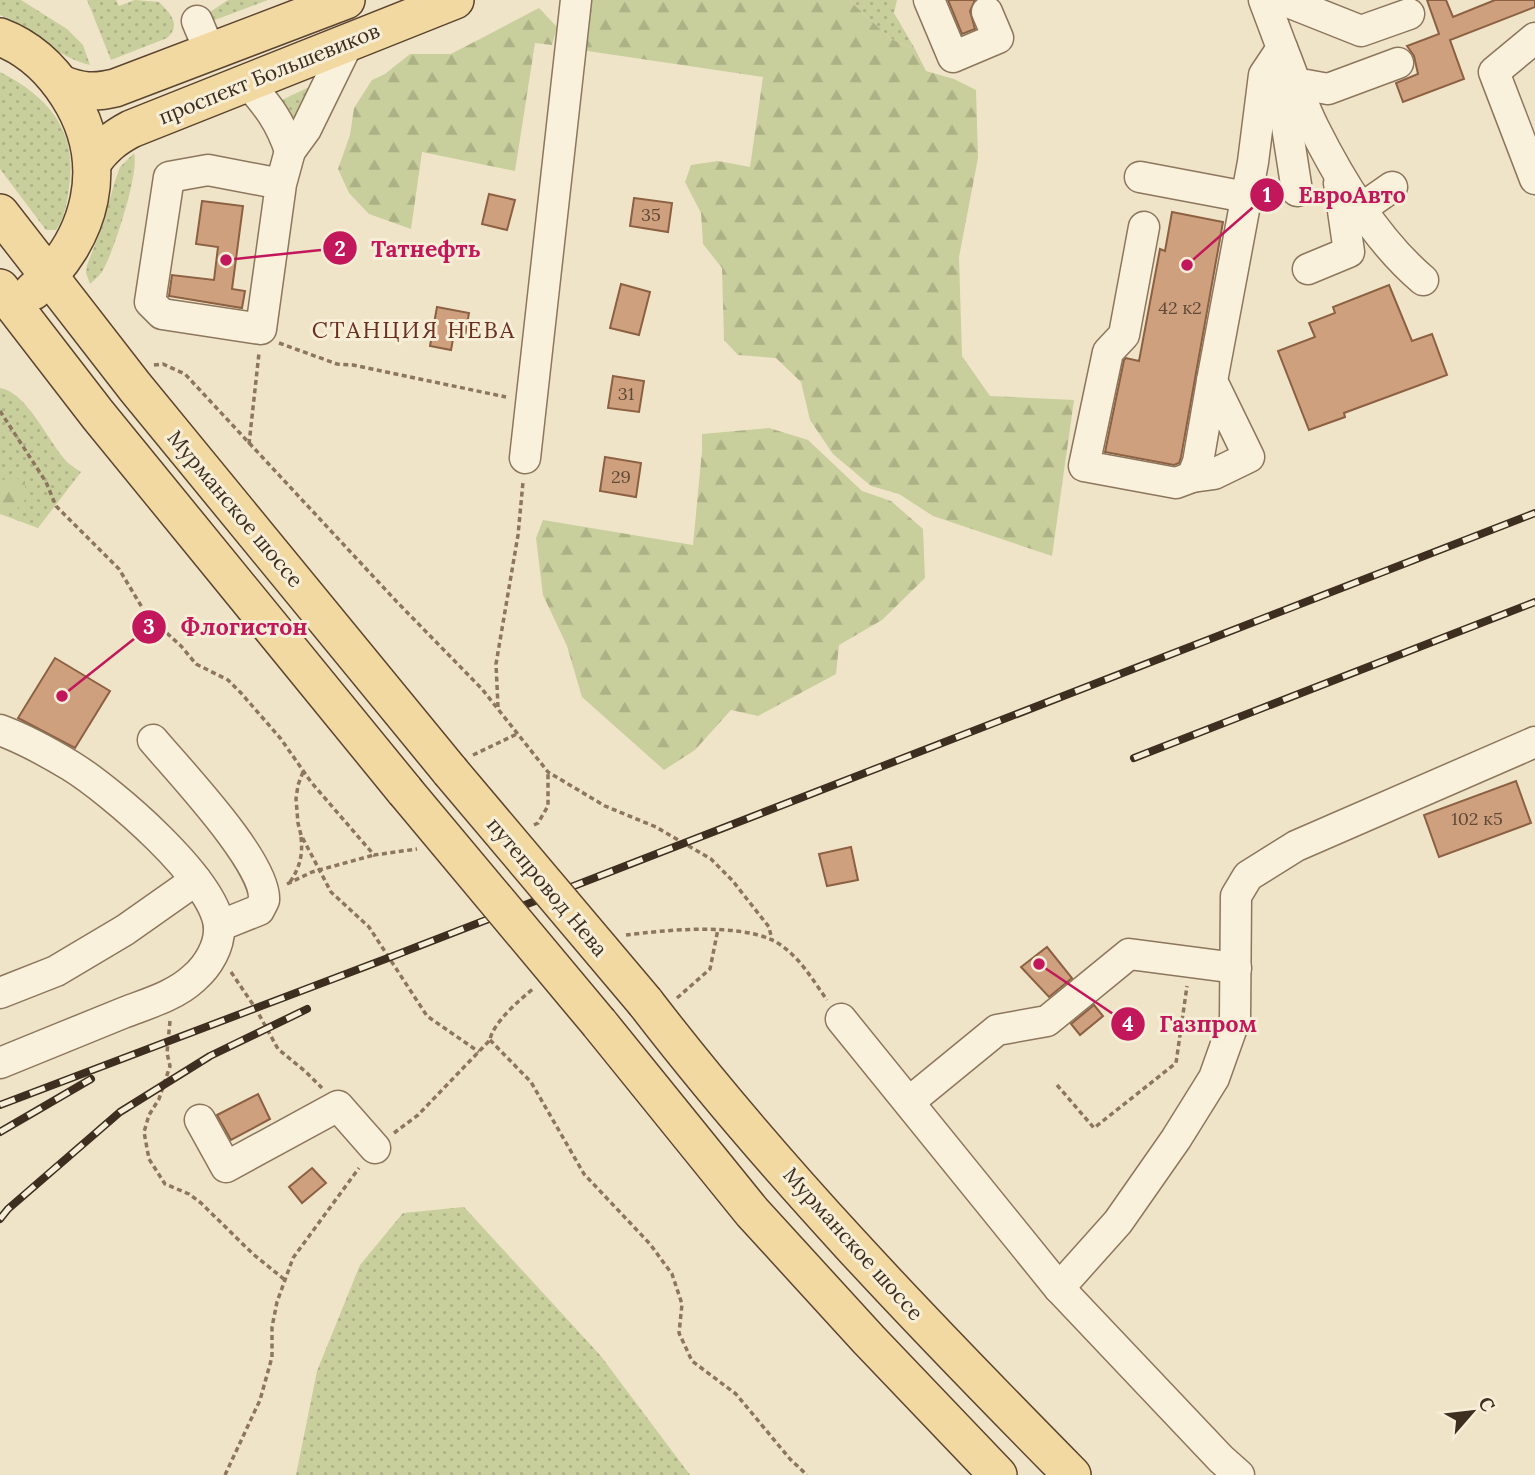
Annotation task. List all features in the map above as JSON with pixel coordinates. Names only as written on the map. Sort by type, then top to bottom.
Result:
[{"type":"main road","name":"проспект Большевиков","points":[[61,84],[79,91],[96,93],[115,88],[204,36],[345,0]]},
{"type":"main road","name":"проспект Большевиков","points":[[92,163],[102,149],[123,133],[455,0]]},
{"type":"main road","points":[[0,37],[27,51],[61,84],[88,135],[92,163],[91,192],[85,216],[77,238],[65,258],[50,277],[32,292],[4,301],[752,1212],[998,1475]]},
{"type":"main road","name":"Мурманское шоссе","points":[[0,213],[135,387],[461,763]]},
{"type":"main road","name":"путепровод Нева","points":[[461,763],[661,1000]]},
{"type":"main road","name":"Мурманское шоссе","points":[[661,1000],[684,1054],[803,1191],[1072,1475]]},
{"type":"street","points":[[525,458],[576,0]]},
{"type":"street","points":[[929,0],[953,57],[998,37],[987,12]]},
{"type":"street","points":[[1297,191],[1283,101],[1282,48],[1273,1],[1362,31],[1409,14]]},
{"type":"street","points":[[1535,38],[1494,72],[1535,179]]},
{"type":"street","points":[[281,184],[208,170],[169,177],[150,302],[162,314],[261,329],[281,184],[290,150],[306,130],[349,41]]},
{"type":"street","points":[[1282,48],[1313,127],[1336,169],[1399,260],[1423,280]]},
{"type":"street","points":[[1192,477],[1198,462],[1246,197],[1264,75],[1282,48]]},
{"type":"street","points":[[1298,88],[1306,85],[1328,89],[1398,63]]},
{"type":"street","points":[[248,83],[282,126],[290,150]]},
{"type":"street","points":[[1308,269],[1349,252],[1336,169]]},
{"type":"street","points":[[1140,177],[1246,197]]},
{"type":"street","points":[[1362,208],[1392,187]]},
{"type":"street","points":[[1144,228],[1124,335],[1108,352],[1084,466],[1176,483],[1192,477],[1214,474],[1250,457],[1212,381]]},
{"type":"street","points":[[0,730],[72,767],[127,809],[169,849],[196,880],[211,903],[217,938]]},
{"type":"street","points":[[0,1063],[167,995],[194,978],[217,938],[259,910],[264,900],[257,871],[236,839],[153,740]]},
{"type":"street","points":[[1059,1288],[1118,1222],[1176,1139],[1214,1077],[1235,1019],[1236,896],[1248,876],[1296,846],[1535,742]]},
{"type":"street","points":[[0,993],[56,971],[125,930],[196,880]]},
{"type":"street","points":[[909,1102],[997,1030],[1048,1021],[1129,954],[1236,968]]},
{"type":"street","points":[[841,1019],[1059,1288],[1239,1475]]},
{"type":"street","points":[[200,1120],[226,1167],[338,1106],[375,1147]]},
{"type":"path","points":[[261,329],[279,343],[337,363],[531,402]]},
{"type":"path","points":[[249,444],[261,329]]},
{"type":"path","points":[[152,365],[163,364],[185,374],[397,602],[482,689],[548,772],[605,806],[656,827],[711,859],[732,880],[769,926],[772,940]]},
{"type":"path","points":[[0,411],[46,482],[56,506],[118,569],[146,614],[181,646],[196,664],[228,680],[234,686],[281,739],[303,772],[373,855]]},
{"type":"path","points":[[498,709],[496,664],[517,535],[525,458]]},
{"type":"path","points":[[461,763],[517,734]]},
{"type":"path","points":[[290,883],[301,862],[303,850],[296,799],[303,772]]},
{"type":"path","points":[[527,827],[538,823],[548,806],[548,772]]},
{"type":"path","points":[[301,835],[331,892],[369,927],[427,1016],[479,1052]]},
{"type":"path","points":[[264,900],[319,869],[373,855],[428,848]]},
{"type":"path","points":[[661,1000],[710,969],[718,929]]},
{"type":"path","points":[[217,938],[278,1049],[306,1072],[338,1106]]},
{"type":"path","points":[[1057,1085],[1094,1128],[1176,1063],[1188,984]]},
{"type":"path","points":[[491,1040],[531,1082],[584,1174],[650,1244],[672,1274],[682,1304],[679,1333],[692,1361],[736,1394],[790,1459],[807,1475]]},
{"type":"path","points":[[225,1475],[260,1401],[272,1357],[272,1327],[277,1302],[293,1258],[375,1147],[418,1115]]},
{"type":"green space","points":[[0,0],[21,0],[67,29],[83,45],[90,65],[66,56],[0,15]]},
{"type":"green space","points":[[87,0],[116,0],[119,6],[135,0],[159,2],[173,19],[174,28],[167,38],[111,60]]},
{"type":"green space","points":[[228,0],[268,0],[209,20],[207,14]]},
{"type":"green space","points":[[586,0],[849,0],[891,39],[915,49],[926,71],[954,79],[976,90],[978,158],[959,257],[962,356],[990,396],[1074,400],[1052,556],[933,516],[899,494],[871,486],[833,454],[810,420],[801,382],[776,358],[738,355],[724,340],[722,268],[703,244],[701,213],[685,182],[691,165],[718,161],[750,167],[763,77],[581,50]]},
{"type":"green space","points":[[849,0],[897,0],[894,13],[915,49],[891,39]]},
{"type":"green space","points":[[539,8],[557,27],[552,45],[535,43],[515,171],[422,152],[411,229],[369,214],[349,193],[338,169],[350,135],[354,108],[372,80],[385,74],[410,54],[451,54]]},
{"type":"green space","points":[[0,72],[33,93],[46,105],[64,133],[71,168],[64,215],[56,230],[46,230],[0,169]]},
{"type":"green space","points":[[310,88],[293,122],[282,100]]},
{"type":"green space","points":[[134,153],[133,177],[119,231],[102,272],[90,284],[86,273],[87,265],[102,227],[115,181],[120,167]]},
{"type":"green space","points":[[0,388],[10,392],[28,408],[60,454],[81,472],[38,528],[0,514]]},
{"type":"green space","points":[[769,428],[808,440],[862,491],[891,501],[923,529],[925,578],[882,620],[839,645],[836,674],[758,716],[731,710],[695,750],[664,770],[582,697],[567,646],[543,595],[536,538],[543,520],[693,545],[702,434]]},
{"type":"green space","points":[[16,478],[25,481],[25,500],[15,511],[0,509],[0,480]]},
{"type":"green space","points":[[464,1207],[600,1355],[690,1475],[296,1475],[317,1371],[360,1265],[403,1213]]},
{"type":"building","points":[[948,0],[975,0],[970,11],[975,29],[962,34]]},
{"type":"building","points":[[1427,0],[1446,0],[1453,17],[1495,0],[1535,0],[1535,7],[1450,40],[1464,79],[1403,102],[1396,83],[1418,74],[1414,56],[1407,46],[1439,34]]},
{"type":"building","points":[[489,194],[515,200],[507,230],[482,224]]},
{"type":"building","points":[[634,198],[672,203],[668,232],[630,226]]},
{"type":"building","points":[[202,201],[243,206],[232,289],[245,291],[242,308],[169,296],[172,275],[214,280],[218,247],[196,244]]},
{"type":"building","points":[[1172,212],[1223,222],[1181,457],[1179,463],[1174,465],[1105,452],[1124,360],[1126,358],[1139,361],[1160,249],[1165,251]]},
{"type":"building","points":[[621,284],[650,292],[639,335],[610,328]]},
{"type":"building","points":[[1389,285],[1412,341],[1432,334],[1447,375],[1344,413],[1345,417],[1309,430],[1278,351],[1315,337],[1309,323],[1335,313],[1333,307]]},
{"type":"building","points":[[437,307],[469,313],[465,336],[454,334],[451,350],[430,346]]},
{"type":"building","points":[[613,376],[644,381],[639,412],[608,408]]},
{"type":"building","points":[[605,457],[641,463],[636,497],[600,491]]},
{"type":"building","points":[[55,658],[110,691],[75,748],[18,718]]},
{"type":"building","points":[[1516,781],[1531,823],[1439,857],[1424,815]]},
{"type":"building","points":[[851,847],[858,880],[827,886],[819,854]]},
{"type":"building","points":[[1047,947],[1072,978],[1049,997],[1021,967]]},
{"type":"building","points":[[1094,1005],[1103,1016],[1080,1035],[1071,1024]]},
{"type":"building","points":[[258,1094],[270,1119],[231,1140],[217,1115]]},
{"type":"building","points":[[312,1168],[326,1183],[302,1203],[289,1187]]},
{"type":"railway","points":[[0,1105],[388,958],[1535,513]]},
{"type":"railway","points":[[1134,758],[1535,602]]},
{"type":"railway","points":[[0,1219],[8,1209],[120,1112],[210,1056],[307,1009]]},
{"type":"railway","points":[[0,1132],[91,1079]]},
{"type":"place","name":"Татнефть","points":[[226,260]]},
{"type":"place","name":"ЕвроАвто","points":[[1187,265]]},
{"type":"place","name":"Флогистон","points":[[62,696]]},
{"type":"place","name":"Газпром","points":[[1039,964]]},
{"type":"district","name":"СТАНЦИЯ НЕВА","points":[[414,330]]}]
